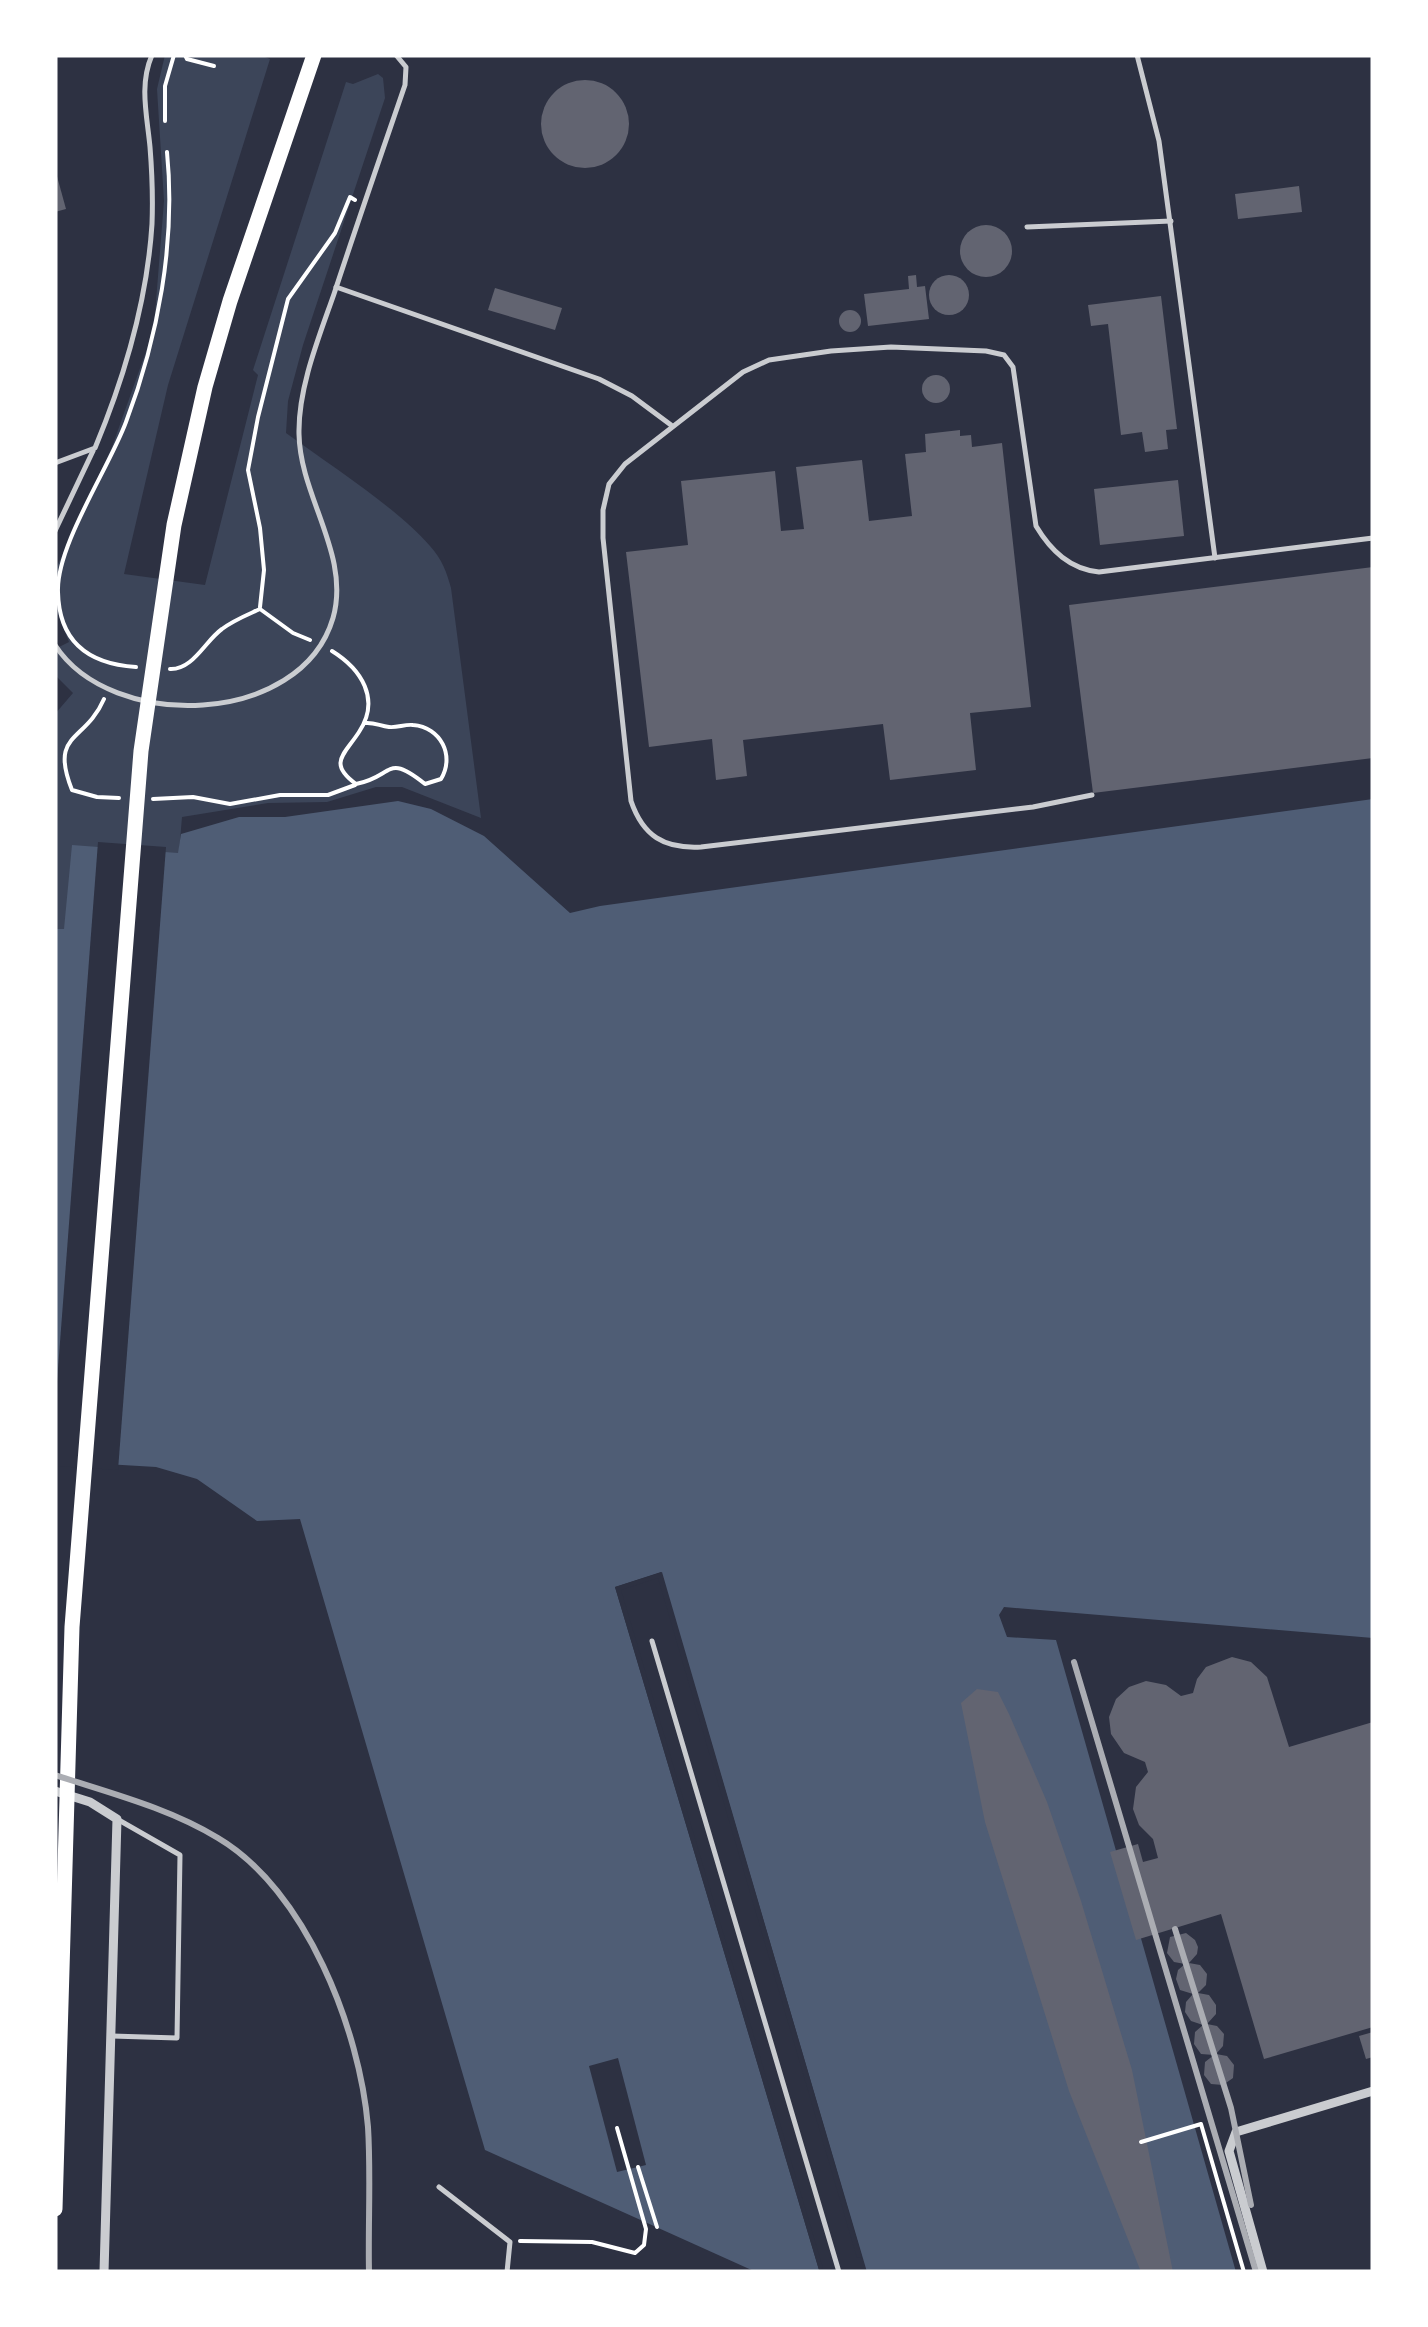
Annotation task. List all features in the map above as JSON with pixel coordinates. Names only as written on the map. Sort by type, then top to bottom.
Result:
[{"type":"main road","points":[[55,2209],[72,1627],[140,751],[174,525],[200,405],[314,55]]},
{"type":"street","points":[[55,1790],[90,1802],[117,1819],[104,2272]]},
{"type":"street","points":[[1263,2272],[1229,2150],[1236,2132],[1373,2091]]},
{"type":"lane","points":[[55,531],[95,448],[128,362],[148,268],[152,182],[144,88],[152,55]]},
{"type":"lane","points":[[55,645],[67,664],[108,690],[160,702],[204,706],[225,704],[296,672],[321,644],[333,617],[335,568],[329,541],[306,485],[298,432],[301,408],[336,287],[405,85],[406,66],[396,55]]},
{"type":"lane","points":[[1137,55],[1159,141],[1215,558]]},
{"type":"lane","points":[[1027,227],[1171,221]]},
{"type":"lane","points":[[336,287],[599,379],[632,396],[672,425]]},
{"type":"lane","points":[[1092,794],[1034,807],[700,847],[662,844],[638,820],[631,801],[602,510],[609,484],[624,464],[730,380],[769,360],[874,348],[986,350],[1004,355],[1014,367],[1036,526],[1055,551],[1082,570],[1099,572],[1373,538]]},
{"type":"lane","points":[[56,464],[95,448]]},
{"type":"lane","points":[[652,1641],[839,2272]]},
{"type":"lane","points":[[112,2036],[178,2038],[180,1855],[117,1819]]},
{"type":"lane","points":[[438,2188],[510,2242],[506,2272]]},
{"type":"path","points":[[165,121],[165,86],[174,55]]},
{"type":"path","points":[[185,55],[187,59],[214,66]]},
{"type":"path","points":[[144,667],[109,665],[80,649],[65,627],[58,582],[64,556],[127,421],[156,318],[165,268],[168,152]]},
{"type":"path","points":[[260,609],[264,570],[248,470],[271,361],[288,299],[335,232],[350,198],[365,203]]},
{"type":"path","points":[[260,609],[293,633],[346,660],[367,686],[364,723],[340,761],[344,776],[356,784]]},
{"type":"path","points":[[161,668],[178,669],[219,631],[260,609]]},
{"type":"path","points":[[108,690],[98,712],[66,744],[63,767],[72,790],[97,797],[131,798]]},
{"type":"path","points":[[148,799],[214,800],[230,804],[291,794],[328,795],[369,782],[387,768],[406,770],[425,784],[441,779],[449,762],[440,740],[419,725],[394,728],[364,723]]},
{"type":"path","points":[[1141,2142],[1201,2124],[1244,2272]]},
{"type":"path","points":[[510,2242],[592,2242],[634,2253],[644,2245],[646,2229],[617,2128]]},
{"type":"path","points":[[638,2167],[657,2227]]},
{"type":"shaded area","points":[[165,55],[260,55],[270,59],[168,385],[124,574],[205,585],[258,375],[253,370],[346,82],[353,84],[378,74],[383,78],[385,98],[303,345],[288,401],[286,433],[399,516],[444,566],[451,588],[481,818],[402,787],[376,787],[327,802],[268,803],[182,817],[179,853],[64,929],[55,929],[55,714],[73,693],[55,675],[55,649],[69,642],[56,609],[55,571],[112,447],[149,343],[164,201],[157,89]]},
{"type":"shaded area","points":[[1373,799],[1373,1638],[1004,1607],[999,1615],[1007,1637],[1056,1640],[1236,2272],[867,2272],[661,1572],[615,1587],[819,2270],[756,2272],[485,2150],[300,1519],[257,1521],[197,1479],[156,1467],[55,1461],[55,929],[64,929],[72,845],[178,853],[181,834],[239,817],[285,817],[398,801],[431,809],[484,836],[570,913]]},
{"type":"pier","points":[[98,842],[166,847],[118,1470],[55,1466],[55,1408]]},
{"type":"pier","points":[[662,1572],[862,2257],[857,2258],[658,1578],[621,1590],[823,2268],[819,2270],[615,1587]]},
{"type":"pier","points":[[618,2058],[646,2165],[617,2172],[589,2066]]},
{"type":"building","points":[[585,80],[616,93],[629,124],[616,155],[585,168],[554,155],[541,124],[554,93]]},
{"type":"building","points":[[55,169],[66,209],[55,212]]},
{"type":"building","points":[[1299,186],[1302,212],[1238,219],[1235,194]]},
{"type":"building","points":[[986,225],[1005,232],[1012,251],[1005,270],[986,277],[967,270],[960,251],[967,232]]},
{"type":"building","points":[[916,275],[917,287],[925,286],[929,319],[868,326],[864,294],[909,289],[908,276]]},
{"type":"building","points":[[949,275],[963,281],[969,295],[963,309],[949,315],[935,309],[929,295],[935,281]]},
{"type":"building","points":[[495,288],[562,308],[555,330],[488,310]]},
{"type":"building","points":[[1161,296],[1177,429],[1166,430],[1168,449],[1145,452],[1142,432],[1121,435],[1108,324],[1091,326],[1088,305]]},
{"type":"building","points":[[850,310],[858,313],[858,329],[850,332],[842,329],[839,321],[842,313]]},
{"type":"building","points":[[936,375],[946,379],[950,389],[946,399],[936,403],[926,399],[922,389],[926,379]]},
{"type":"building","points":[[960,430],[960,436],[971,435],[972,447],[1002,443],[1031,707],[970,713],[976,770],[890,780],[883,724],[743,740],[747,776],[716,780],[712,739],[649,747],[626,552],[688,545],[681,481],[775,471],[781,531],[804,529],[796,467],[862,460],[869,521],[912,516],[905,454],[926,452],[925,434]]},
{"type":"building","points":[[1178,480],[1184,536],[1100,545],[1094,489]]},
{"type":"building","points":[[1373,567],[1373,758],[1093,793],[1069,605]]},
{"type":"building","points":[[1232,1657],[1251,1662],[1267,1677],[1289,1747],[1373,1722],[1373,2027],[1264,2059],[1221,1914],[1136,1940],[1110,1852],[1138,1844],[1143,1862],[1158,1858],[1153,1839],[1139,1825],[1133,1809],[1136,1787],[1148,1772],[1145,1762],[1124,1753],[1111,1734],[1109,1717],[1116,1699],[1129,1687],[1146,1681],[1166,1685],[1181,1696],[1193,1693],[1206,1667]]},
{"type":"building","points":[[977,1689],[998,1692],[1009,1714],[1047,1802],[1081,1901],[1132,2070],[1173,2272],[1141,2272],[1069,2091],[985,1822],[961,1703]]},
{"type":"building","points":[[1186,1933],[1198,1947],[1189,1963],[1200,1965],[1207,1974],[1206,1985],[1198,1993],[1209,1995],[1216,2005],[1216,2014],[1207,2024],[1217,2026],[1224,2034],[1223,2046],[1216,2054],[1227,2056],[1234,2065],[1233,2078],[1223,2085],[1211,2084],[1204,2075],[1205,2062],[1214,2055],[1201,2054],[1194,2044],[1195,2032],[1203,2025],[1191,2021],[1185,2012],[1186,2002],[1193,1994],[1180,1990],[1176,1979],[1185,1964],[1174,1962],[1167,1953],[1170,1937]]},
{"type":"building","points":[[1373,2032],[1373,2057],[1366,2059],[1359,2036]]},
{"type":"railway","points":[[1074,1662],[1256,2272]]},
{"type":"railway","points":[[55,1775],[159,1810],[218,1838],[249,1861],[277,1891],[302,1927],[340,2007],[363,2089],[369,2145],[369,2272]]},
{"type":"railway","points":[[1175,1929],[1231,2108],[1251,2205]]}]
